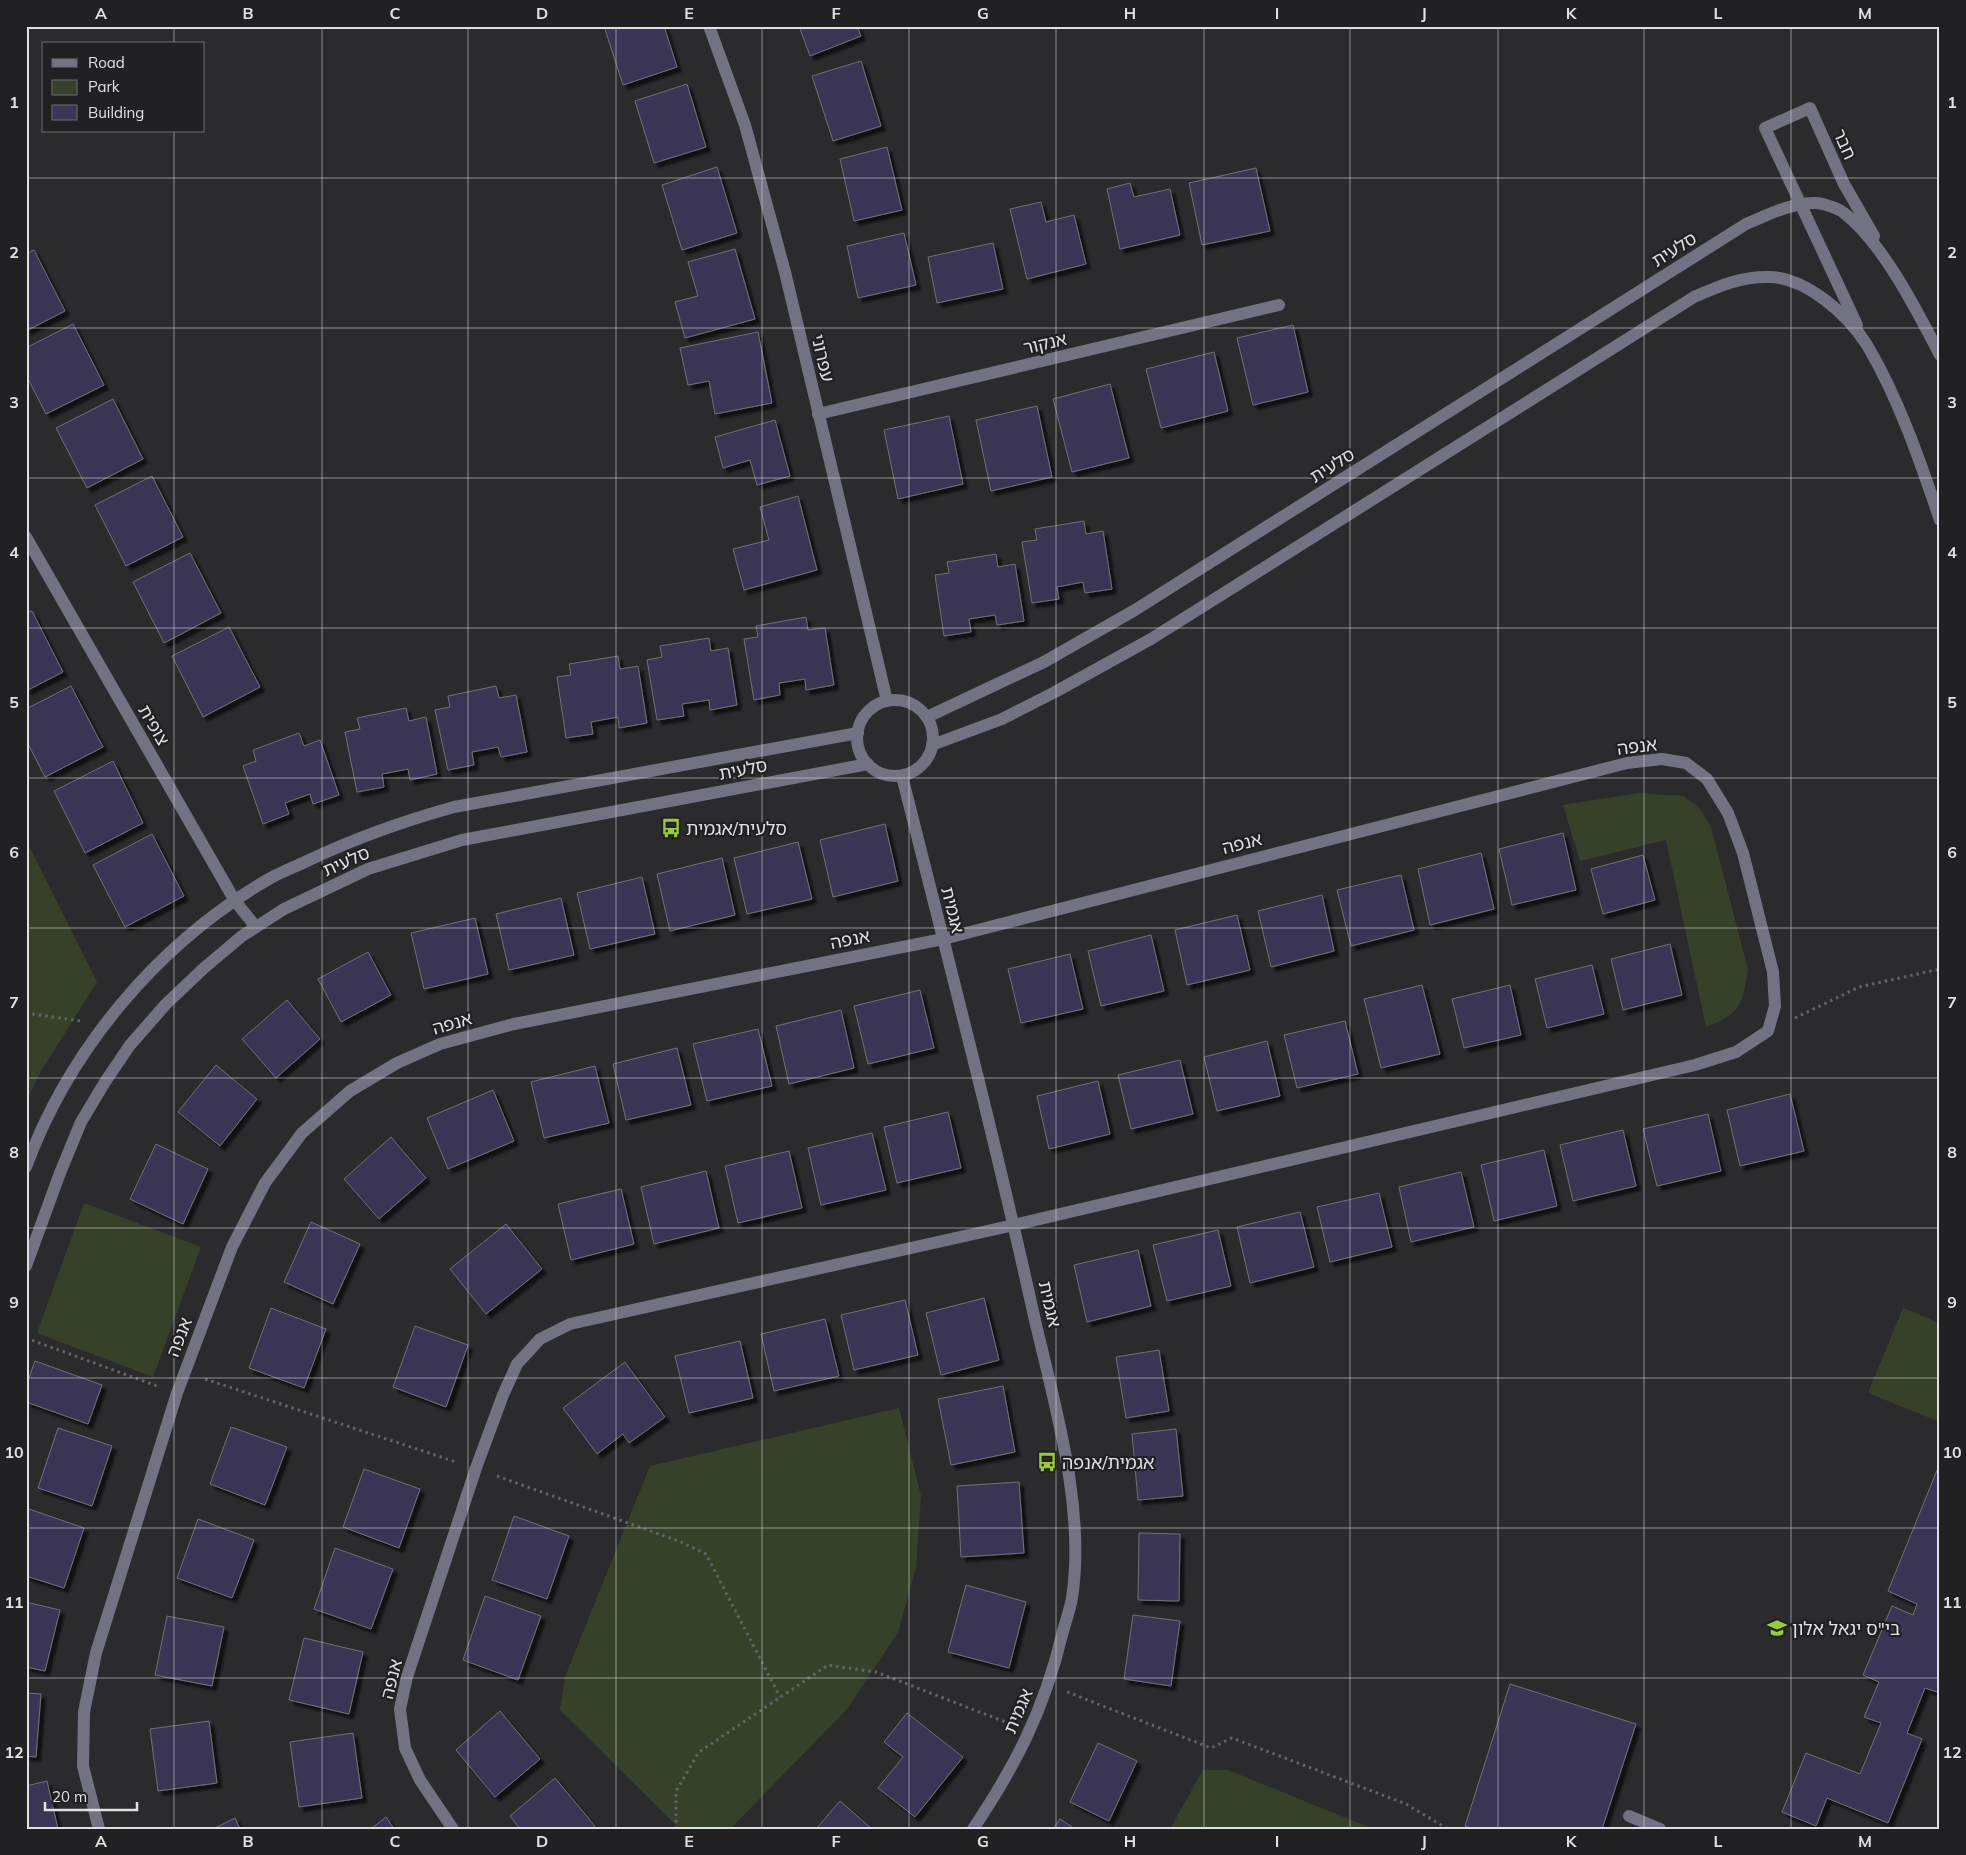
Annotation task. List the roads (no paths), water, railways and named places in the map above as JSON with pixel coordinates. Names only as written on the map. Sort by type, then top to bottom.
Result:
[{"type":"street","name":"עפרוני","points":[[709,26],[745,125],[785,272],[887,701]]},
{"type":"street","name":"חבר","points":[[1940,355],[1844,184],[1810,108],[1765,128],[1866,344],[1893,395],[1940,520]]},
{"type":"street","name":"חבר","points":[[1746,224],[1783,208],[1816,203],[1843,212],[1874,242],[1916,310]]},
{"type":"street","name":"סלעית","points":[[926,717],[1044,662],[1135,610],[1746,224]]},
{"type":"street","name":"חבר","points":[[932,745],[1002,719],[1111,662],[1200,609],[1694,297],[1723,284],[1746,278],[1772,277],[1816,292],[1840,313],[1866,344]]},
{"type":"street","name":"אנקור","points":[[818,414],[1279,305]]},
{"type":"street","name":"צופית","points":[[26,537],[235,901],[256,927]]},
{"type":"street","points":[[887,701],[909,703],[919,708],[926,717],[932,730],[932,745],[929,756],[922,765],[912,772],[902,776],[883,774],[868,764],[861,755],[858,733],[861,722],[867,713],[876,706],[887,701]]},
{"type":"street","name":"סלעית","points":[[26,1167],[52,1107],[77,1064],[104,1024],[142,980],[181,943],[235,901],[268,879],[356,838],[401,822],[454,807],[858,733]]},
{"type":"street","name":"אנפה","points":[[99,1829],[83,1766],[84,1712],[96,1653],[184,1372],[232,1247],[265,1183],[302,1133],[350,1091],[398,1063],[440,1044],[514,1024],[943,939],[1627,762],[1662,758],[1686,763],[1707,780],[1728,814],[1743,853],[1773,972],[1775,1006],[1768,1031],[1736,1052],[1695,1065],[1014,1225],[570,1324],[540,1339],[517,1364],[503,1395],[476,1468],[407,1677],[400,1709],[405,1748],[420,1780],[453,1829]]},
{"type":"street","name":"סלעית","points":[[26,1266],[81,1122],[130,1045],[166,1004],[204,968],[242,936],[284,909],[368,869],[462,840],[868,764]]},
{"type":"street","name":"אגמית","points":[[902,776],[1014,1225],[1060,1432],[1072,1496],[1075,1548],[1072,1598],[1042,1705],[1015,1762],[973,1829]]},
{"type":"street","points":[[1629,1816],[1660,1829]]},
{"type":"place","name":"סלעית/אגמית","points":[[671,828]]},
{"type":"place","name":"אגמית/אנפה","points":[[1047,1462]]},
{"type":"place","name":"בי\"ס יגאל אלון","points":[[1777,1628]]}]
